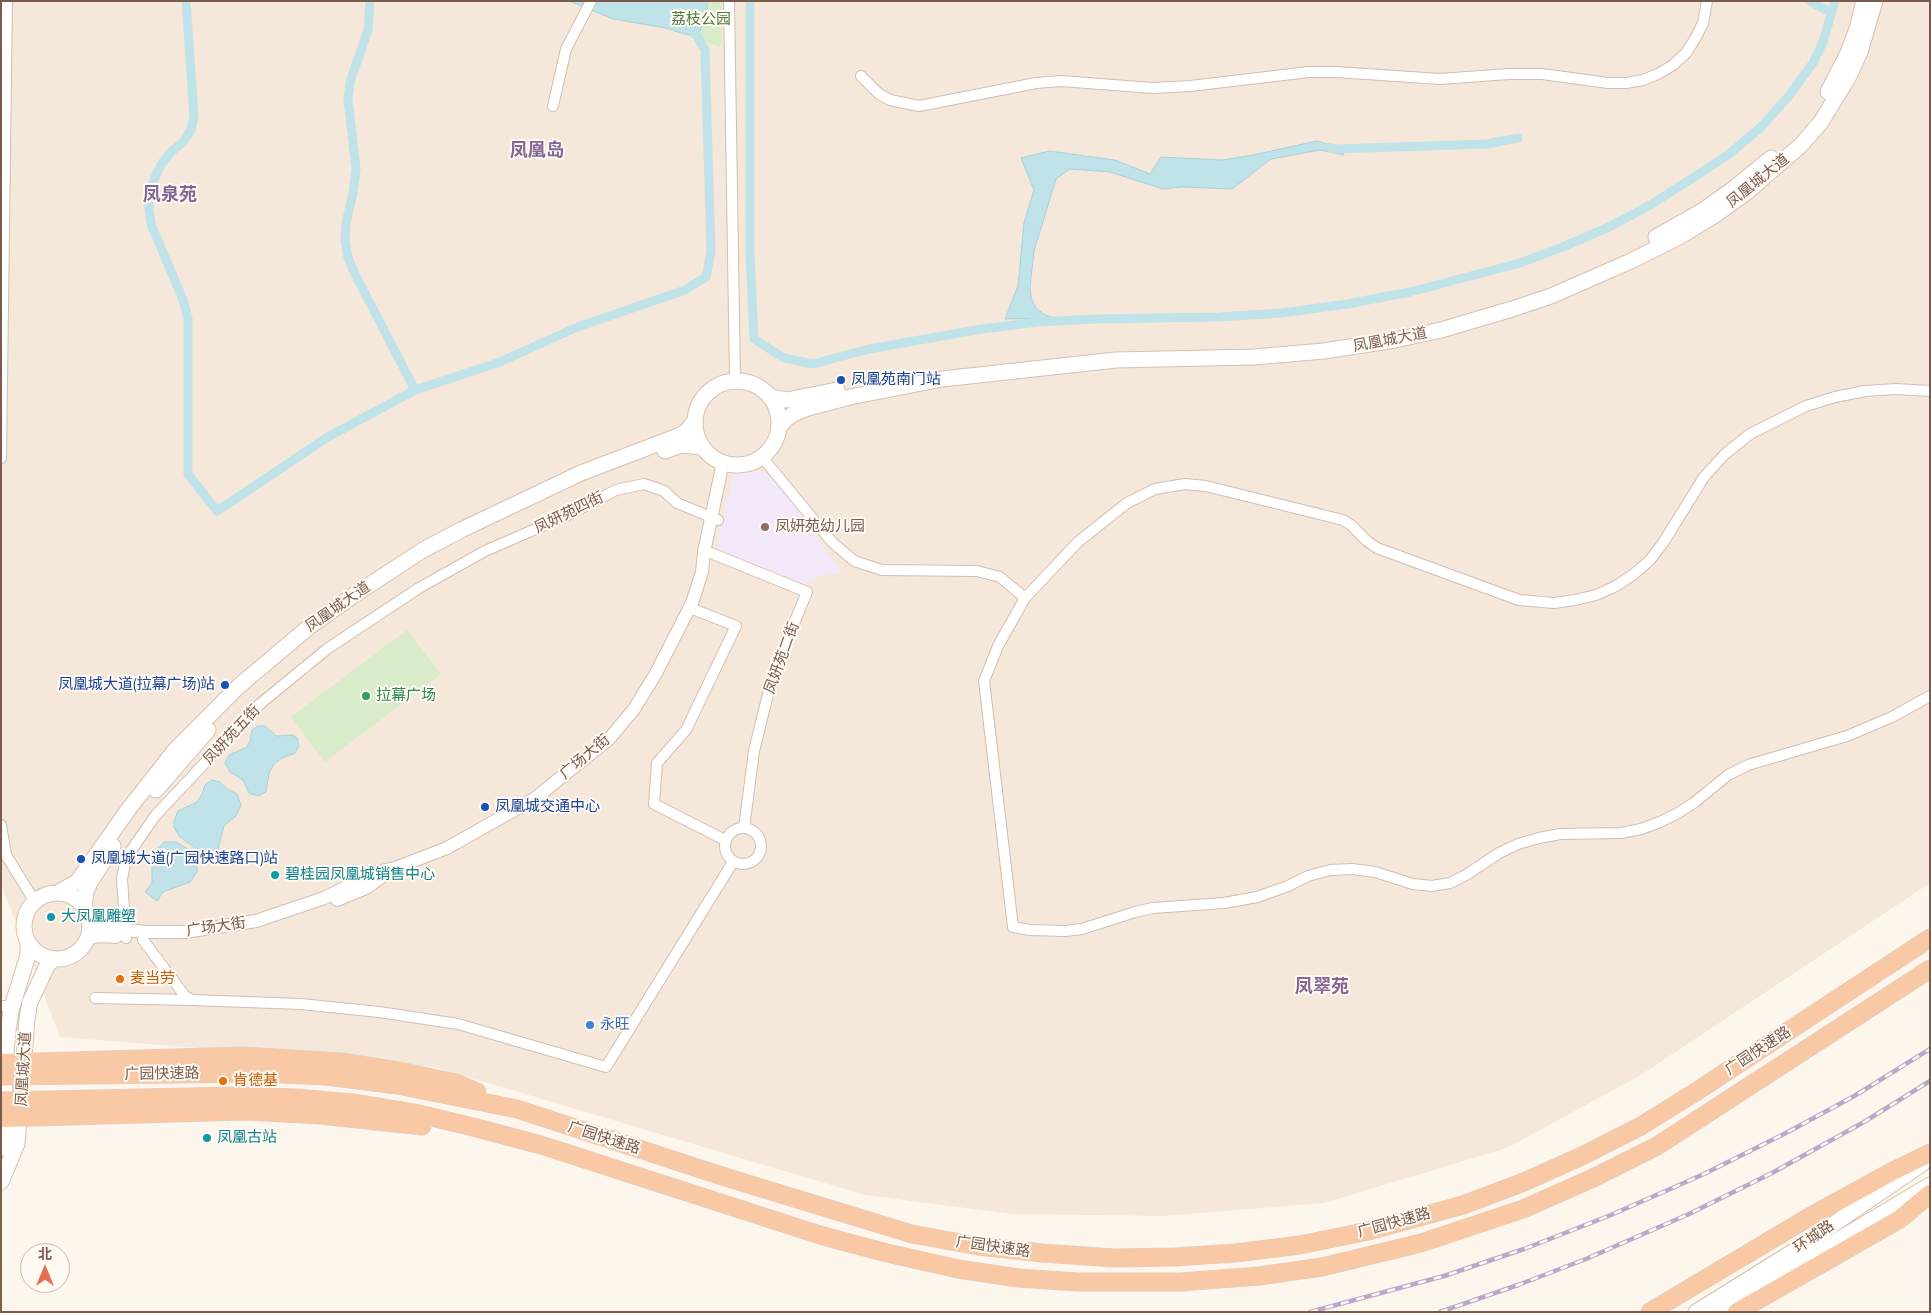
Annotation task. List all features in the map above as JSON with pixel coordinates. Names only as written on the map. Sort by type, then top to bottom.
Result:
[{"type":"highway","name":"广园快速路","points":[[2,1067],[326,1076],[397,1085],[517,1109],[724,1177],[912,1234],[978,1246],[1114,1258],[1175,1257],[1235,1253],[1300,1245],[1368,1231],[1463,1205],[1524,1182],[1584,1155],[1641,1126],[1694,1094],[1930,938]]},
{"type":"highway","name":"广园快速路","points":[[7,1113],[233,1096],[296,1098],[354,1104],[415,1113],[541,1145],[824,1236],[958,1269],[1018,1278],[1078,1282],[1181,1282],[1259,1276],[1322,1267],[1420,1243],[1523,1209],[1591,1179],[1657,1146],[1930,968]]},
{"type":"highway","points":[[2,1067],[24,1062],[243,1056],[341,1062],[456,1083],[517,1109]]},
{"type":"highway","points":[[7,1113],[246,1111],[320,1115],[423,1126],[477,1128]]},
{"type":"highway","points":[[1650,1312],[1811,1216],[1930,1153]]},
{"type":"highway","points":[[1737,1312],[1900,1219],[1930,1194]]},
{"type":"main road","name":"凤凰城大道","points":[[770,397],[787,400],[796,399],[937,370],[1015,360],[1144,350],[1278,346],[1356,337],[1432,322],[1518,297],[1601,264],[1669,230],[1702,211],[1733,189],[1786,145],[1816,112],[1837,77],[1857,29],[1864,1]]},
{"type":"main road","name":"凤凰城大道","points":[[779,428],[786,419],[808,408],[859,395],[933,380],[1116,360],[1254,357],[1324,351],[1395,340],[1441,330],[1551,296],[1631,262],[1679,237],[1718,213],[1747,192],[1794,151],[1821,122],[1848,78],[1860,52],[1875,1]]},
{"type":"main road","points":[[736,381],[758,387],[770,397],[778,412],[779,428],[773,444],[762,457],[747,464],[726,463],[714,458],[702,447],[695,432],[694,422],[701,401],[712,389],[726,382],[736,381]]},
{"type":"main road","name":"凤凰城大道","points":[[57,893],[66,890],[77,882],[128,810],[175,750],[240,685],[309,627],[423,550],[581,473],[678,436],[686,432],[694,422]]},
{"type":"main road","name":"凤凰城大道","points":[[87,913],[86,891],[90,881],[113,846],[166,778],[237,701],[287,656],[321,630],[375,592],[432,556],[512,514],[607,472],[652,455],[682,445],[702,447]]},
{"type":"main road","points":[[57,893],[66,894],[76,899],[87,913],[90,927],[88,938],[83,947],[75,954],[65,958],[54,959],[34,951],[24,932],[24,921],[28,910],[34,902],[44,896],[57,893]]},
{"type":"main road","name":"凤凰城大道","points":[[1,1182],[18,1144],[7,1113],[2,1067],[6,1006],[28,955],[28,942]]},
{"type":"main road","name":"凤凰城大道","points":[[1,1148],[7,1113],[24,1062],[30,1002],[47,966],[54,959]]},
{"type":"main road","name":"环城路","points":[[1696,1312],[1794,1251],[1930,1158]]},
{"type":"main road","name":"环城路","points":[[1717,1312],[1930,1185]]},
{"type":"street","points":[[1,458],[7,1]]},
{"type":"street","points":[[553,106],[566,49],[591,1]]},
{"type":"street","points":[[729,1],[736,381]]},
{"type":"street","points":[[861,76],[878,94],[890,100],[919,106],[1036,83],[1061,82],[1153,88],[1190,86],[1309,72],[1440,79],[1509,74],[1542,74],[1608,83],[1626,83],[1658,74],[1673,65],[1686,53],[1696,39],[1703,23],[1707,1]]},
{"type":"street","points":[[1930,391],[1896,389],[1865,391],[1835,397],[1806,406],[1750,434],[1725,454],[1704,478],[1663,543],[1650,560],[1634,574],[1616,586],[1596,595],[1554,603],[1520,600],[1377,548],[1343,520],[1206,486],[1185,484],[1155,489],[1127,503],[1078,542],[1025,598],[998,646],[984,681],[1013,927],[1047,932],[1082,929],[1153,908],[1224,904],[1257,897],[1288,886],[1308,876],[1330,870],[1352,869],[1375,872],[1413,884],[1432,886],[1450,883],[1466,875],[1499,853],[1518,844],[1560,834],[1621,833],[1641,829],[1660,822],[1689,806],[1728,775],[1748,765],[1847,736],[1892,717],[1930,696]]},
{"type":"street","points":[[762,457],[832,542],[854,561],[882,570],[977,571],[1000,577],[1025,598]]},
{"type":"street","name":"广场大街","points":[[126,934],[184,932],[256,921],[324,898],[377,872],[395,868],[447,848],[534,799],[610,738],[634,709],[655,675],[690,608],[702,572],[726,463]]},
{"type":"street","name":"凤妍苑四街","points":[[424,586],[485,551],[568,515],[616,490],[644,484],[664,491],[677,502],[714,518]]},
{"type":"street","name":"广场大街","points":[[702,572],[708,564],[711,553],[714,518]]},
{"type":"street","name":"凤妍苑二街","points":[[711,553],[806,592],[773,674],[754,750],[744,828]]},
{"type":"street","name":"凤妍苑五街","points":[[126,934],[122,879],[126,858],[155,816],[260,704],[327,649],[424,586]]},
{"type":"street","points":[[690,608],[736,626],[686,730],[658,763],[654,804],[725,840]]},
{"type":"street","points":[[1,825],[4,855],[34,902]]},
{"type":"street","points":[[744,828],[750,829],[759,837],[761,843],[759,855],[750,863],[745,864],[733,862],[725,852],[725,840],[732,831],[744,828]]},
{"type":"street","points":[[95,998],[301,1004],[379,1012],[458,1024],[606,1067],[733,862]]},
{"type":"street","name":"广场大街","points":[[87,913],[98,927],[143,940],[181,940],[215,936],[248,931],[282,922],[366,888],[395,868]]},
{"type":"street","points":[[88,938],[126,934]]},
{"type":"street","points":[[143,940],[185,996],[192,1000]]},
{"type":"street","points":[[141,987],[141,998]]},
{"type":"shaded area","points":[[1,1],[1930,1],[1930,883],[1641,1075],[1507,1148],[1324,1203],[1165,1216],[1012,1214],[865,1195],[434,1067],[60,1037],[1,884]]},
{"type":"shaded area","name":"凤妍苑幼儿园","points":[[755,470],[769,474],[799,512],[841,573],[823,575],[798,585],[718,553],[717,547],[733,474]]},
{"type":"green space","name":"荔枝公园","points":[[569,1],[722,1],[722,36],[720,47],[666,28],[613,19]]},
{"type":"green space","name":"拉幕广场","points":[[407,630],[441,674],[325,762],[291,717]]},
{"type":"water","name":"荔枝公园","points":[[569,1],[707,1],[707,12],[700,31],[688,35],[666,28],[613,19]]},
{"type":"water","points":[[1317,141],[1340,148],[1344,155],[1320,150],[1271,159],[1232,189],[1182,187],[1163,189],[1110,172],[1070,169],[1056,179],[1034,251],[1030,287],[1031,298],[1036,308],[1045,315],[1055,318],[1005,319],[1018,286],[1024,223],[1034,190],[1021,158],[1049,151],[1115,160],[1150,174],[1161,157],[1222,160]]},
{"type":"water","points":[[258,726],[265,726],[277,736],[293,735],[297,738],[299,746],[295,753],[282,758],[274,764],[269,773],[266,792],[258,796],[249,793],[243,780],[230,772],[225,763],[229,755],[247,747],[252,730]]},
{"type":"water","points":[[212,780],[220,782],[227,789],[237,794],[241,805],[236,816],[224,826],[218,849],[203,854],[179,836],[174,827],[174,821],[178,811],[197,802],[205,785]]},
{"type":"water","points":[[165,842],[176,842],[191,851],[197,860],[197,872],[190,882],[163,892],[157,901],[145,892],[152,883],[152,855]]},
{"type":"waterway","points":[[186,1],[194,116],[191,130],[183,142],[162,163],[155,177],[150,192],[149,208],[151,224],[183,300],[188,318],[188,474],[217,511],[326,438],[415,390],[500,362],[575,328],[685,290],[706,277],[711,252],[705,50],[695,33]]},
{"type":"waterway","points":[[370,1],[368,30],[350,82],[348,99],[356,169],[346,223],[345,240],[348,258],[355,274],[415,390]]},
{"type":"waterway","points":[[1810,1],[1831,13]]},
{"type":"waterway","points":[[750,4],[750,254],[754,339],[784,358],[813,364],[869,349],[982,329],[1038,322],[1218,317],[1282,313],[1347,304],[1410,292],[1520,263],[1609,227],[1652,204],[1728,155],[1760,128],[1788,97],[1813,63],[1823,42],[1835,1]]},
{"type":"waterway","points":[[1329,147],[1335,149],[1487,144],[1518,138]]},
{"type":"railway","points":[[1310,1312],[1444,1276],[1524,1249],[1611,1215],[1704,1174],[1788,1132],[1856,1095],[1930,1049]]},
{"type":"railway","points":[[1440,1312],[1586,1259],[1689,1214],[1772,1173],[1864,1122],[1930,1081]]},
{"type":"place","name":"凤凰苑南门站","points":[[841,380]]},
{"type":"place","name":"凤妍苑幼儿园","points":[[765,527]]},
{"type":"place","name":"凤凰城大道(拉幕广场)站","points":[[225,685]]},
{"type":"place","name":"拉幕广场","points":[[366,696]]},
{"type":"place","name":"凤凰城交通中心","points":[[485,807]]},
{"type":"place","name":"凤凰城大道(广园快速路口)站","points":[[81,859]]},
{"type":"place","name":"碧桂园凤凰城销售中心","points":[[275,875]]},
{"type":"place","name":"大凤凰雕塑","points":[[51,917]]},
{"type":"place","name":"麦当劳","points":[[120,979]]},
{"type":"place","name":"永旺","points":[[590,1025]]},
{"type":"place","name":"肯德基","points":[[223,1081]]},
{"type":"place","name":"凤凰古站","points":[[207,1138]]},
{"type":"district","name":"凤凰岛","points":[[537,151]]},
{"type":"district","name":"凤泉苑","points":[[170,195]]},
{"type":"district","name":"凤翠苑","points":[[1322,987]]}]
